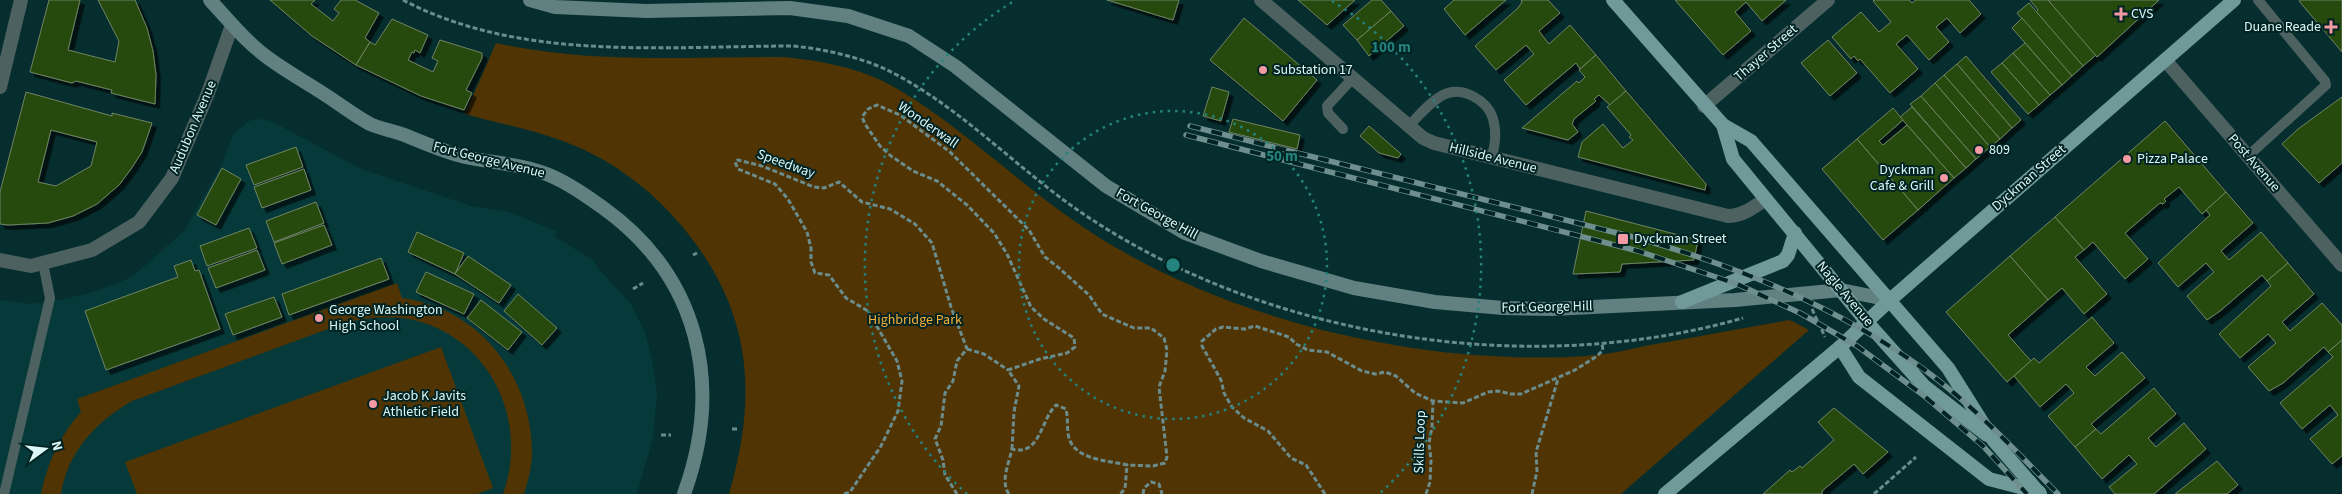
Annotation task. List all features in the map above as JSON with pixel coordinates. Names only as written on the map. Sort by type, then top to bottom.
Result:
[{"type":"main road","name":"Fort George Avenue","points":[[210,0],[232,25],[270,59],[370,124],[439,150],[490,162],[521,166],[550,176],[580,191],[639,236],[655,256],[675,287],[691,324],[700,364],[704,391],[703,415],[698,449],[684,494]]},
{"type":"main road","name":"Fort George Hill","points":[[530,0],[555,7],[646,11],[790,8],[848,16],[910,36],[955,66],[1106,186],[1185,233],[1261,261],[1354,288],[1435,302],[1503,308],[1552,308],[1735,300],[1841,290],[1890,300]]},
{"type":"main road","name":"Nagle Avenue","points":[[1613,0],[1704,106],[1723,125],[1751,141],[1890,300],[1948,368],[1994,441],[2040,493]]},
{"type":"main road","name":"Dyckman Street","points":[[1665,494],[1836,350],[1866,321],[2234,0]]},
{"type":"main road","name":"Nagle Avenue","points":[[1723,125],[1733,160],[1866,321],[1924,386],[1994,441]]},
{"type":"main road","points":[[1682,302],[1783,261],[1788,255],[1795,233]]},
{"type":"main road","name":"Nagle Avenue","points":[[1836,350],[1860,377],[1990,479],[2040,493]]},
{"type":"street","points":[[0,87],[21,0]]},
{"type":"street","name":"Hillside Avenue","points":[[1262,0],[1409,126],[1434,143],[1728,216],[1737,216],[1745,213],[1766,199]]},
{"type":"street","name":"Thayer Street","points":[[1704,106],[1828,0]]},
{"type":"street","name":"Audubon Avenue","points":[[0,260],[31,266],[92,250],[139,222],[172,178],[208,93],[232,25]]},
{"type":"street","name":"Post Avenue","points":[[2166,60],[2342,265]]},
{"type":"lane","points":[[2248,156],[2326,85],[2325,80],[2258,0]]},
{"type":"lane","points":[[1343,129],[1328,113],[1327,106],[1353,78]]},
{"type":"lane","points":[[1409,126],[1443,94],[1454,91],[1464,92],[1478,100],[1493,117],[1496,134],[1492,157]]},
{"type":"lane","points":[[4,494],[50,298],[43,263]]},
{"type":"path","name":"Wonderwall","points":[[1008,370],[1040,358],[1067,353],[1075,347],[1074,338],[1044,319],[1031,307],[1007,254],[998,240],[967,206],[937,181],[913,171],[880,146],[864,124],[862,117],[868,109],[878,105],[900,115],[950,152],[1029,230],[1044,257],[1089,295],[1102,314],[1134,328],[1151,328],[1164,338],[1167,350],[1165,371],[1159,387],[1168,457],[1165,463],[1153,466],[1127,465]]},
{"type":"path","name":"Speedway","points":[[844,494],[850,492],[861,478],[881,446],[898,411],[902,381],[897,361],[868,311],[846,298],[829,275],[815,273],[811,262],[811,248],[807,232],[788,199],[775,184],[738,169],[735,162],[738,160],[762,166],[814,187],[824,188],[839,182],[862,202],[890,209],[915,224],[932,243],[951,307],[967,349]]},
{"type":"path","points":[[633,288],[643,283]]},
{"type":"path","points":[[1801,294],[1836,350]]},
{"type":"path","name":"Skills Loop","points":[[1325,494],[1306,465],[1290,458],[1268,431],[1244,418],[1232,407],[1224,393],[1221,380],[1202,346],[1202,341],[1216,329],[1255,326],[1268,330],[1289,337],[1302,348],[1327,352],[1362,371],[1375,374],[1385,372],[1396,376],[1415,393],[1433,401],[1429,443],[1432,460],[1430,482],[1426,494]]},
{"type":"path","points":[[1433,401],[1463,403],[1488,392],[1498,391],[1521,394],[1544,382],[1558,378],[1597,356],[1603,350],[1602,344]]},
{"type":"path","points":[[957,494],[945,475],[943,460],[935,439],[941,426],[945,393],[953,381],[957,361],[967,349],[984,354],[1008,370],[1019,386],[1014,412],[1012,449],[1004,482],[1009,494]]},
{"type":"path","points":[[1532,494],[1538,471],[1536,452],[1558,378]]},
{"type":"path","points":[[1012,449],[1018,451],[1030,446],[1041,436],[1045,420],[1056,405],[1066,409],[1069,420],[1068,433],[1072,446],[1079,453],[1127,465],[1125,489],[1127,494]]},
{"type":"path","points":[[732,429],[738,428]]},
{"type":"path","points":[[661,436],[671,435]]},
{"type":"path","points":[[1874,494],[1916,457]]},
{"type":"path","points":[[1142,494],[1144,488],[1151,482],[1159,484],[1162,494]]},
{"type":"path","points":[[1120,494],[1125,489]]},
{"type":"shaded area","name":"George Washington High School","points":[[259,119],[271,121],[361,169],[471,206],[509,212],[557,231],[555,237],[593,260],[630,303],[645,332],[652,359],[657,394],[653,438],[637,494],[0,494],[0,300],[31,304],[64,299],[94,292],[132,277],[184,231],[221,166],[233,135],[249,121]]},
{"type":"green space","name":"Highbridge Park","points":[[496,43],[532,50],[602,57],[781,57],[810,60],[855,70],[883,81],[920,103],[1080,225],[1134,258],[1194,287],[1257,311],[1322,330],[1390,344],[1457,353],[1523,357],[1603,354],[1790,320],[1809,330],[1621,494],[729,494],[744,420],[745,385],[742,352],[735,319],[722,287],[704,255],[680,224],[641,185],[626,174],[594,155],[560,140],[465,114]]},
{"type":"green space","points":[[397,283],[402,298],[430,304],[455,316],[477,331],[496,350],[511,373],[523,398],[530,425],[532,458],[530,474],[524,494],[503,494],[510,468],[511,441],[507,415],[499,390],[486,368],[468,348],[447,333],[421,322],[390,317],[369,318],[339,325],[132,401],[107,418],[86,439],[70,464],[61,494],[41,494],[55,450],[66,431],[81,412],[77,399]]},
{"type":"green space","name":"Jacob K Javits Athletic Field","points":[[441,347],[493,488],[477,494],[137,494],[125,462]]},
{"type":"building","points":[[49,0],[80,0],[68,50],[115,62],[119,41],[98,0],[135,0],[147,28],[153,51],[156,75],[155,104],[111,93],[112,90],[76,81],[72,83],[30,72]]},
{"type":"building","points":[[270,0],[315,0],[311,4],[333,21],[339,13],[334,9],[341,0],[355,0],[379,13],[365,38],[370,42],[356,65],[312,36]]},
{"type":"building","points":[[1107,0],[1179,0],[1173,20]]},
{"type":"building","points":[[1298,0],[1355,0],[1327,25]]},
{"type":"building","points":[[1372,0],[1381,0],[1391,11],[1357,40],[1343,25]]},
{"type":"building","points":[[1454,0],[1506,0],[1465,35],[1444,9]]},
{"type":"building","points":[[1521,0],[1548,0],[1560,13],[1539,31],[1549,44],[1570,25],[1596,55],[1580,69],[1576,63],[1526,105],[1504,80],[1534,54],[1526,45],[1496,70],[1475,46],[1518,8],[1522,2]]},
{"type":"building","points":[[1675,0],[1786,0],[1762,21],[1746,2],[1735,12],[1751,31],[1723,55]]},
{"type":"building","points":[[1909,0],[1912,3],[1916,0],[1969,0],[1981,14],[1960,33],[1947,18],[1936,27],[1949,42],[1929,60],[1907,35],[1896,44],[1918,69],[1890,93],[1860,59],[1858,61],[1854,56],[1851,59],[1832,37],[1861,12],[1879,32],[1891,22],[1873,1]]},
{"type":"building","points":[[2030,0],[2048,0],[2096,55],[2083,66],[2036,12],[2038,10]]},
{"type":"building","points":[[2048,0],[2159,0],[2097,57]]},
{"type":"building","name":"Duane Reade","points":[[2342,0],[2342,52],[2299,1]]},
{"type":"building","points":[[2029,3],[2083,66],[2072,76],[2017,13]]},
{"type":"building","points":[[1391,11],[1404,26],[1369,56],[1357,40]]},
{"type":"building","name":"Substation 17","points":[[1244,18],[1317,80],[1283,121],[1210,60]]},
{"type":"building","points":[[2022,18],[2072,76],[2062,85],[2012,28]]},
{"type":"building","points":[[392,19],[428,35],[420,53],[415,50],[408,60],[433,72],[438,61],[432,58],[440,40],[482,53],[482,58],[466,90],[472,93],[464,110],[421,96],[356,65],[370,42],[375,45]]},
{"type":"building","points":[[1828,40],[1857,73],[1830,96],[1801,63]]},
{"type":"building","points":[[2025,43],[2062,85],[2050,95],[2013,53]]},
{"type":"building","points":[[2013,53],[2050,95],[2039,105],[2002,63]]},
{"type":"building","points":[[1596,55],[1626,91],[1610,105],[1599,95],[1594,99],[1596,101],[1574,119],[1572,124],[1578,132],[1568,140],[1522,128],[1577,81],[1579,83],[1585,77],[1579,70]]},
{"type":"building","points":[[1966,56],[2021,120],[2012,128],[1957,64]]},
{"type":"building","points":[[2002,63],[2039,105],[2028,114],[1991,72]]},
{"type":"building","points":[[1957,64],[2012,128],[2000,139],[1944,75]]},
{"type":"building","points":[[1944,75],[2000,139],[1990,147],[1935,83]]},
{"type":"building","points":[[1935,83],[1990,147],[1976,159],[1921,96]]},
{"type":"building","points":[[1212,87],[1229,92],[1221,121],[1203,116]]},
{"type":"building","points":[[1626,91],[1706,184],[1705,190],[1578,157],[1582,142],[1603,124],[1623,148],[1633,140],[1629,137],[1631,135],[1607,107]]},
{"type":"building","points":[[26,92],[112,116],[112,113],[152,123],[142,152],[119,185],[97,204],[73,216],[48,223],[0,224],[0,192]],"holes":[[[51,130],[97,142],[91,166],[56,186],[38,182]]]},
{"type":"building","points":[[1921,96],[1976,159],[1966,168],[1910,104]]},
{"type":"building","points":[[2342,97],[2342,163],[2319,183],[2282,144],[2298,129]]},
{"type":"building","points":[[1912,107],[1966,168],[1954,178],[1900,117]]},
{"type":"building","points":[[1893,108],[1903,120],[1879,141],[1883,145],[1907,125],[1954,178],[1918,210],[1857,139]]},
{"type":"building","points":[[1233,119],[1300,135],[1297,149],[1229,132]]},
{"type":"building","points":[[2165,121],[2226,192],[2202,214],[2179,187],[2164,199],[2166,201],[2163,204],[2160,203],[2125,233],[2148,259],[2125,279],[2093,242],[2084,250],[2055,217]]},
{"type":"building","points":[[1369,126],[1401,154],[1398,158],[1379,153],[1360,136]]},
{"type":"building","points":[[1857,139],[1918,210],[1883,240],[1822,169]]},
{"type":"building","points":[[296,147],[303,167],[254,185],[246,165]]},
{"type":"building","points":[[222,168],[241,179],[216,225],[197,215]]},
{"type":"building","points":[[304,169],[311,190],[262,208],[254,187]]},
{"type":"building","points":[[2226,192],[2253,223],[2221,251],[2229,260],[2261,232],[2288,263],[2267,281],[2262,275],[2207,320],[2187,296],[2214,272],[2206,263],[2178,287],[2158,263],[2210,215],[2206,210]]},
{"type":"building","points":[[316,202],[324,223],[274,242],[266,221]]},
{"type":"building","points":[[1586,211],[1698,240],[1694,260],[1622,264],[1620,272],[1573,274]]},
{"type":"building","points":[[2055,217],[2084,250],[2075,257],[2107,294],[2084,314],[2062,288],[2048,300],[2010,256]]},
{"type":"building","points":[[324,225],[332,245],[282,264],[274,243]]},
{"type":"building","points":[[249,228],[257,248],[207,266],[200,246]]},
{"type":"building","points":[[417,232],[464,253],[455,274],[408,252]]},
{"type":"building","points":[[257,250],[265,270],[216,288],[208,268]]},
{"type":"building","points":[[468,256],[511,285],[499,303],[455,274]]},
{"type":"building","points":[[2010,256],[2048,300],[2008,335],[2031,361],[2007,382],[1946,312]]},
{"type":"building","points":[[381,258],[389,279],[289,315],[282,294]]},
{"type":"building","points":[[191,260],[195,271],[199,270],[220,329],[106,370],[85,311],[178,277],[174,266]]},
{"type":"building","points":[[2288,263],[2314,294],[2282,322],[2290,331],[2322,303],[2342,325],[2342,340],[2328,352],[2324,347],[2283,383],[2269,391],[2248,367],[2276,343],[2268,334],[2240,358],[2219,334],[2271,286],[2267,281]]},
{"type":"building","points":[[426,272],[474,294],[464,314],[416,292]]},
{"type":"building","points":[[518,294],[557,328],[542,345],[504,311]]},
{"type":"building","points":[[274,297],[282,317],[233,335],[225,314]]},
{"type":"building","points":[[481,300],[522,332],[508,350],[467,318]]},
{"type":"building","points":[[2092,317],[2114,343],[2086,367],[2095,376],[2122,352],[2145,378],[2091,424],[2096,429],[2075,447],[2048,416],[2074,393],[2066,384],[2040,407],[2014,376],[2034,358],[2039,363]]},
{"type":"building","points":[[2342,340],[2342,456],[2332,464],[2310,439],[2338,415],[2330,405],[2302,429],[2280,403],[2333,357],[2328,352]]},
{"type":"building","points":[[2154,388],[2176,414],[2148,438],[2156,447],[2184,423],[2206,449],[2154,494],[2115,494],[2109,487],[2137,464],[2129,455],[2102,479],[2075,447],[2096,429],[2101,434]]},
{"type":"building","points":[[1834,408],[1888,452],[1863,474],[1854,464],[1822,491],[1822,494],[1763,494],[1790,470],[1792,472],[1800,466],[1802,468],[1834,440],[1818,422]]},
{"type":"building","points":[[2217,461],[2238,485],[2227,494],[2175,494]]},
{"type":"railway","points":[[1190,126],[1641,239],[1751,276],[1822,308],[1856,326],[1922,368],[1976,412],[2058,494]]},
{"type":"railway","points":[[1186,135],[1638,251],[1737,284],[1800,313],[1857,346],[1923,395],[1983,446],[2027,494]]},
{"type":"place","name":"CVS","points":[[2121,14]]},
{"type":"place","name":"Duane Reade","points":[[2331,27]]},
{"type":"place","name":"Substation 17","points":[[1263,70]]},
{"type":"place","name":"809","points":[[1979,150]]},
{"type":"place","name":"Pizza Palace","points":[[2127,159]]},
{"type":"place","name":"Dyckman Cafe & Grill","points":[[1944,178]]},
{"type":"place","name":"Dyckman Street","points":[[1623,239]]},
{"type":"place","name":"George Washington High School","points":[[319,318]]},
{"type":"place","name":"Jacob K Javits Athletic Field","points":[[373,404]]}]
